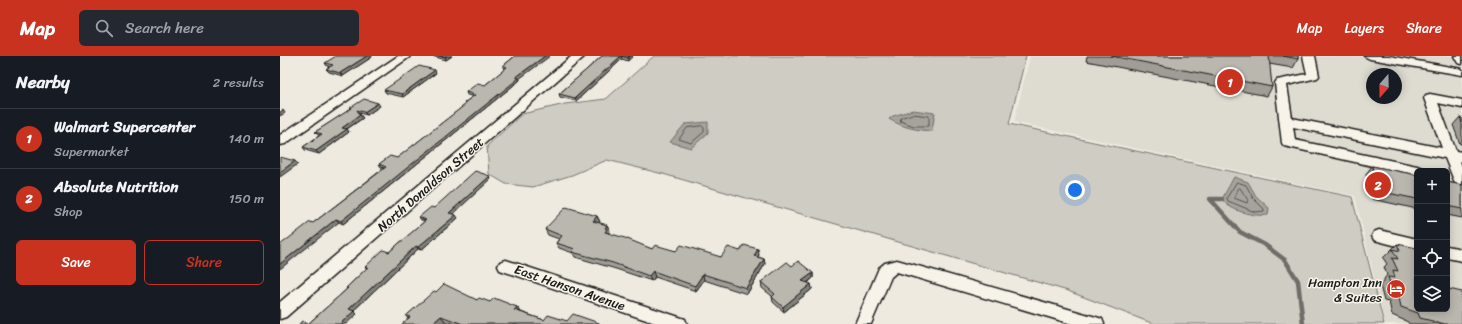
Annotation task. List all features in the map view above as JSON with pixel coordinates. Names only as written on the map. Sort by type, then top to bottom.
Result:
[{"type":"street","points":[[280,141],[405,56]]},
{"type":"street","name":"North Donaldson Street","points":[[280,312],[579,56]]},
{"type":"street","points":[[1310,56],[1313,76],[1281,84],[1289,143],[1414,170]]},
{"type":"street","points":[[1370,56],[1462,72]]},
{"type":"street","points":[[1460,56],[1462,61]]},
{"type":"street","points":[[1456,180],[1457,156],[1430,98],[1462,104]]},
{"type":"street","points":[[1286,121],[1457,156]]},
{"type":"street","points":[[1379,236],[1414,244]]},
{"type":"street","points":[[1450,253],[1462,255]]},
{"type":"street","name":"East Hanson Avenue","points":[[506,266],[680,324]]},
{"type":"street","points":[[863,324],[885,273],[891,267],[898,266],[1096,324]]},
{"type":"shaded area","points":[[654,56],[1026,56],[1009,124],[1352,197],[1384,324],[1154,324],[1068,291],[663,174],[607,160],[572,175],[533,187],[506,184],[489,174],[487,146],[522,114],[565,104],[606,99]]},
{"type":"shaded area","points":[[1030,56],[1462,56],[1462,324],[1385,324],[1355,196],[1014,122]]},
{"type":"water","points":[[913,110],[935,113],[932,131],[910,128],[889,119],[893,116]]},
{"type":"water","points":[[708,122],[708,133],[691,148],[670,142],[685,124]]},
{"type":"water","points":[[1234,177],[1248,182],[1256,196],[1269,208],[1268,215],[1250,214],[1236,210],[1225,203],[1222,199]]},
{"type":"building","points":[[336,56],[367,56],[340,73],[326,69],[333,65],[325,63]]},
{"type":"building","points":[[515,56],[545,56],[516,77],[519,78],[341,221],[336,219],[280,264],[280,245],[310,222],[313,223],[386,167],[379,164],[390,156],[397,158],[466,104],[464,103],[475,95],[466,92],[478,83],[485,85],[507,67],[503,66]]},
{"type":"building","points":[[602,56],[621,56],[575,98],[559,94]]},
{"type":"building","points":[[1111,56],[1269,56],[1272,87]]},
{"type":"building","points":[[1283,56],[1298,56],[1298,59]]},
{"type":"building","points":[[419,66],[435,70],[402,94],[384,90]]},
{"type":"building","points":[[364,99],[378,103],[364,112],[357,110],[360,115],[342,128],[347,129],[316,151],[303,147],[322,134],[315,132]]},
{"type":"building","points":[[280,157],[295,161],[280,172]]},
{"type":"building","points":[[1372,166],[1414,174],[1414,198],[1378,191]]},
{"type":"building","points":[[475,171],[490,176],[449,213],[456,215],[418,247],[416,246],[349,309],[354,311],[340,324],[308,324],[348,288],[346,288],[383,250],[389,252],[426,220],[419,217],[431,207],[434,208]]},
{"type":"building","points":[[1450,183],[1462,185],[1462,209],[1450,207]]},
{"type":"building","points":[[566,207],[597,216],[593,221],[607,225],[605,232],[652,249],[655,245],[676,251],[681,245],[721,257],[728,247],[740,251],[744,245],[758,249],[754,256],[764,259],[746,288],[703,274],[695,286],[653,271],[649,276],[613,263],[572,252],[575,249],[556,243],[562,236],[545,229]]},
{"type":"building","points":[[1397,244],[1414,247],[1414,312],[1401,307],[1398,293],[1393,292],[1388,277],[1395,278],[1393,270],[1398,271],[1392,258],[1398,259],[1392,249],[1400,251]]},
{"type":"building","points":[[798,261],[813,273],[802,281],[811,284],[783,307],[772,297],[775,294],[761,282],[787,262],[792,266]]},
{"type":"building","points":[[444,284],[477,300],[479,298],[490,302],[494,298],[517,307],[514,310],[544,320],[548,315],[567,321],[573,314],[599,324],[463,324],[441,316],[432,324],[402,324],[410,317],[406,316]]},
{"type":"building","points":[[1450,289],[1462,292],[1462,324],[1445,324],[1420,318],[1418,313],[1415,312],[1450,312]]},
{"type":"building","points":[[302,321],[308,324],[299,324]]},
{"type":"waterway","points":[[1222,199],[1210,199],[1240,232],[1265,245],[1285,260],[1298,281],[1303,324]]},
{"type":"place","name":"Walmart Supercenter","points":[[1230,82]]},
{"type":"place","name":"Absolute Nutrition","points":[[1378,185]]},
{"type":"place","name":"Hampton Inn & Suites","points":[[1396,289]]}]
